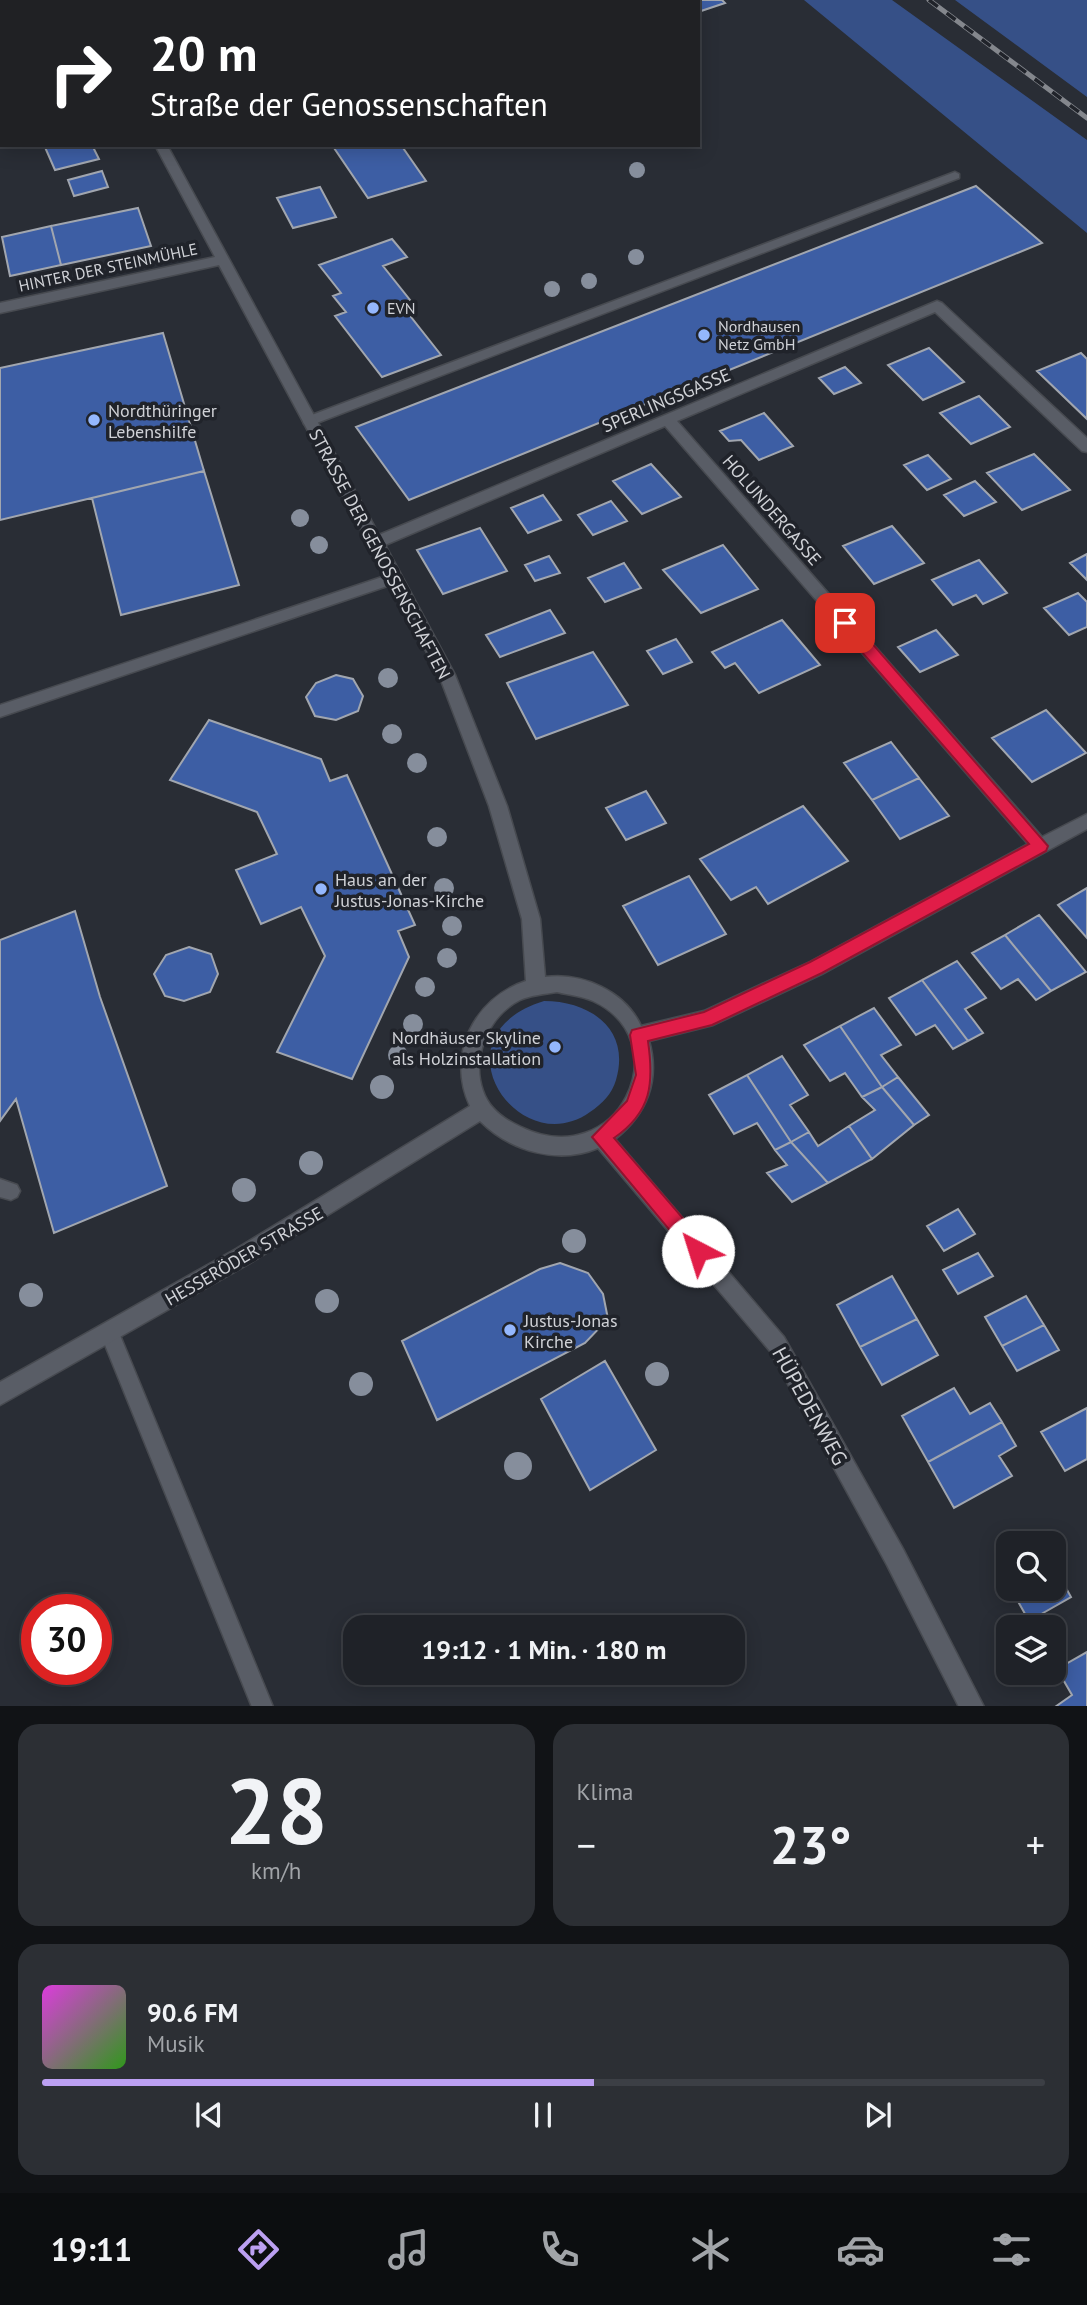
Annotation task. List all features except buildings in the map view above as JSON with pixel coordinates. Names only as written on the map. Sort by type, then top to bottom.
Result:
[{"type":"street","name":"STRASSE DER GENOSSENSCHAFTEN","points":[[162,147],[447,675],[498,806],[531,919],[537,986]]},
{"type":"street","name":"HINTER DER STEINMÜHLE","points":[[0,309],[223,260]]},
{"type":"street","name":"SPERLINGSGASSE","points":[[374,543],[937,306],[1087,447]]},
{"type":"street","name":"HOLUNDERGASSE","points":[[668,420],[1040,846]]},
{"type":"street","points":[[638,1035],[706,1019],[816,968],[1087,821]]},
{"type":"street","points":[[558,984],[593,991],[612,1002],[632,1023],[638,1035],[644,1075],[635,1105],[620,1124],[601,1137],[570,1147],[535,1145],[495,1124],[482,1109],[472,1087],[469,1060],[479,1027],[507,998],[537,986],[558,984]]},
{"type":"street","name":"HESSERÖDER STRASSE","points":[[0,1394],[110,1335],[323,1210],[482,1109]]},
{"type":"street","name":"HÜPEDENWEG","points":[[601,1137],[778,1345],[895,1557],[972,1706]]},
{"type":"lane","points":[[309,421],[955,176]]},
{"type":"lane","points":[[0,711],[394,578]]},
{"type":"lane","points":[[110,1335],[263,1706]]},
{"type":"shaded area","points":[[804,0],[892,0],[1087,140],[1087,233]]},
{"type":"shaded area","points":[[955,0],[1087,0],[1087,97]]},
{"type":"shaded area","points":[[544,1001],[577,1006],[591,1013],[603,1021],[618,1046],[616,1080],[609,1094],[590,1112],[563,1123],[537,1121],[514,1109],[498,1089],[490,1065],[494,1040],[511,1018]]},
{"type":"railway","points":[[929,0],[1087,118]]},
{"type":"place","name":"EVN","points":[[373,308]]},
{"type":"place","name":"Nordhausen Netz GmbH","points":[[704,335]]},
{"type":"place","name":"Nordthüringer Lebenshilfe","points":[[94,420]]},
{"type":"place","name":"Haus an der Justus-Jonas-Kirche","points":[[321,889]]},
{"type":"place","name":"Nordhäuser Skyline als Holzinstallation","points":[[555,1047]]},
{"type":"place","name":"Justus-Jonas Kirche","points":[[510,1330]]},
{"type":"route","points":[[698,1251],[601,1137],[620,1124],[635,1105],[644,1075],[642,1045],[638,1035],[706,1019],[816,968],[1040,846],[845,623]]}]
